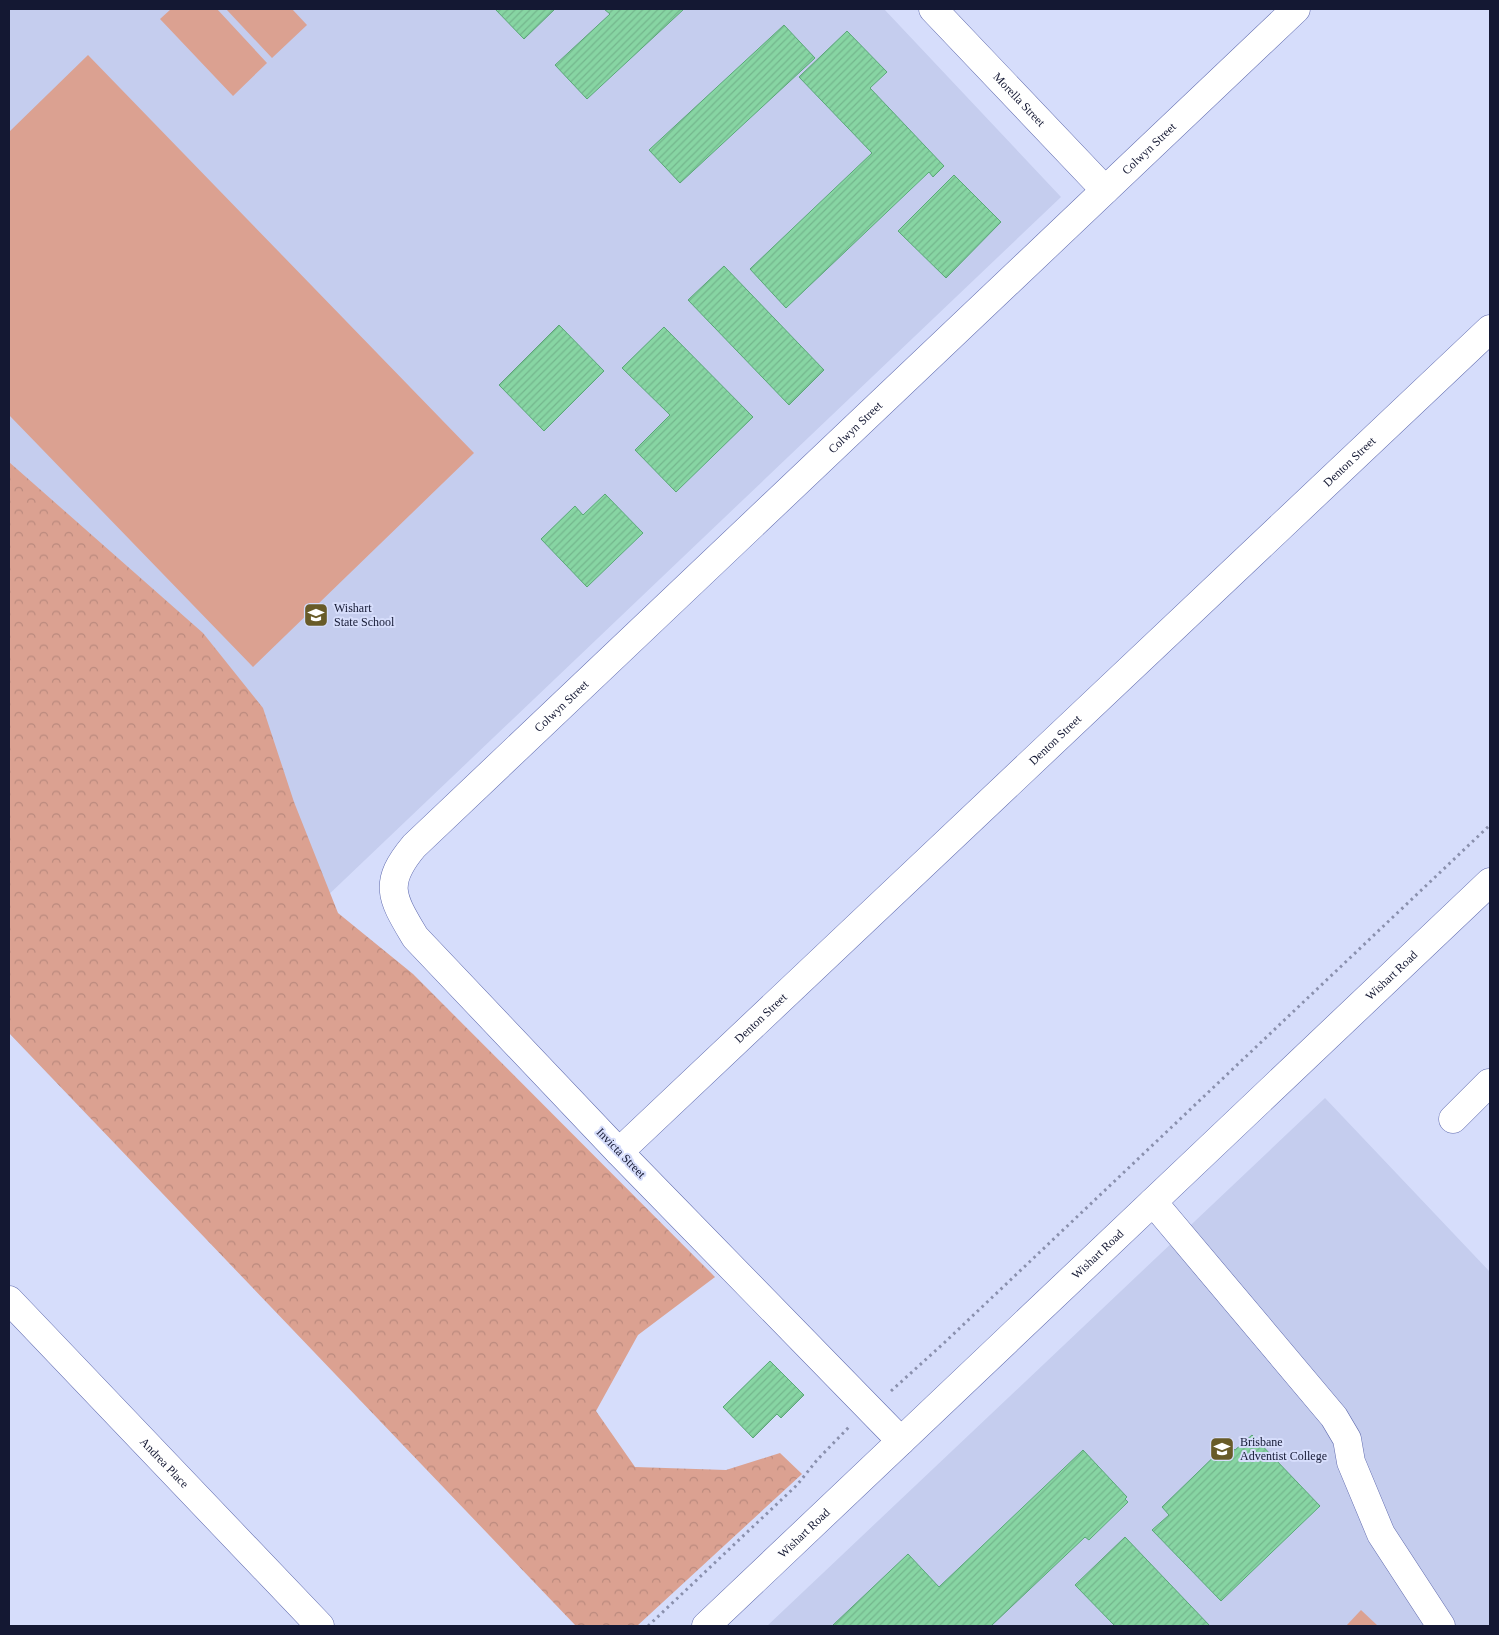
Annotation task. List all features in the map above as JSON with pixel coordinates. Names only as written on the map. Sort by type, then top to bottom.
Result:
[{"type":"street","name":"Morella Street","points":[[932,9],[1105,190]]},
{"type":"street","name":"Colwyn Street","points":[[414,846],[1296,9]]},
{"type":"street","name":"Denton Street","points":[[619,1152],[1490,329]]},
{"type":"street","name":"Invicta Street","points":[[414,846],[401,861],[394,878],[395,901],[416,937],[619,1152],[901,1440]]},
{"type":"street","name":"Wishart Road","points":[[706,1626],[1490,882]]},
{"type":"street","points":[[1453,1119],[1489,1083],[1490,1085]]},
{"type":"street","points":[[1153,1202],[1334,1417],[1347,1439],[1351,1462],[1381,1534],[1441,1626]]},
{"type":"street","name":"Andrea Place","points":[[9,1300],[320,1626]]},
{"type":"path","points":[[886,1395],[952,1336],[1490,825]]},
{"type":"path","points":[[648,1626],[797,1485],[816,1460],[855,1420]]},
{"type":"shaded area","name":"Wishart State School","points":[[9,9],[884,9],[1061,197],[92,1120],[9,1033]]},
{"type":"shaded area","name":"Brisbane Adventist College","points":[[1325,1098],[1490,1272],[1490,1626],[767,1626]]},
{"type":"green space","points":[[171,9],[217,9],[267,63],[233,96],[160,19]]},
{"type":"green space","points":[[226,9],[292,9],[307,25],[272,58]]},
{"type":"green space","points":[[88,55],[474,453],[253,667],[9,415],[9,132]]},
{"type":"green space","points":[[9,462],[203,633],[263,708],[294,802],[338,913],[413,974],[715,1277],[638,1335],[596,1411],[635,1467],[726,1470],[780,1453],[802,1474],[637,1626],[576,1626],[9,1033]]},
{"type":"green space","points":[[1361,1610],[1378,1626],[1346,1626]]},
{"type":"building","points":[[495,9],[555,9],[524,39]]},
{"type":"building","points":[[604,9],[684,9],[587,99],[555,65],[610,14]]},
{"type":"building","points":[[784,25],[815,58],[680,183],[649,150]]},
{"type":"building","points":[[847,31],[887,72],[870,88],[944,166],[933,177],[929,172],[786,308],[750,269],[872,153],[799,77]]},
{"type":"building","points":[[954,175],[1001,222],[946,278],[898,231]]},
{"type":"building","points":[[724,266],[824,370],[789,405],[688,300]]},
{"type":"building","points":[[559,325],[604,371],[544,431],[499,385]]},
{"type":"building","points":[[664,327],[753,417],[676,492],[635,450],[670,415],[622,368]]},
{"type":"building","points":[[605,494],[643,533],[587,587],[541,539],[575,506],[583,515]]},
{"type":"building","points":[[770,1361],[804,1395],[781,1418],[777,1414],[753,1438],[723,1407]]},
{"type":"building","points":[[1252,1435],[1320,1506],[1221,1601],[1152,1530],[1169,1515],[1162,1507],[1228,1443],[1235,1450]]},
{"type":"building","points":[[1083,1450],[1127,1497],[1125,1499],[1128,1502],[1089,1540],[1085,1537],[991,1626],[832,1626],[908,1554],[939,1587]]},
{"type":"building","points":[[1125,1537],[1210,1626],[1115,1626],[1075,1585]]},
{"type":"place","name":"Wishart State School","points":[[316,615]]},
{"type":"place","name":"Brisbane Adventist College","points":[[1222,1449]]}]
